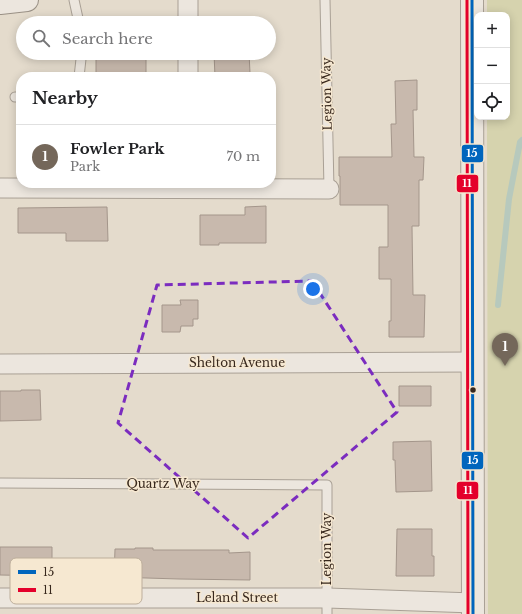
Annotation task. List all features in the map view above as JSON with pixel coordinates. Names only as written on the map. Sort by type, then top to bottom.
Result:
[{"type":"street","points":[[0,3],[27,0]]},
{"type":"street","points":[[188,0],[188,16]]},
{"type":"street","points":[[472,0],[474,609]]},
{"type":"street","points":[[188,60],[188,72]]},
{"type":"street","points":[[0,188],[16,188]]},
{"type":"street","points":[[276,188],[329,189]]},
{"type":"street","name":"Shelton Avenue","points":[[0,364],[473,362]]},
{"type":"street","name":"Leland Street","points":[[0,598],[10,598]]},
{"type":"street","name":"Leland Street","points":[[142,601],[474,609]]},
{"type":"lane","points":[[74,0],[77,16]]},
{"type":"lane","name":"Legion Way","points":[[325,0],[329,189]]},
{"type":"lane","points":[[80,72],[81,60]]},
{"type":"lane","name":"Quartz Way","points":[[0,483],[327,485]]},
{"type":"lane","name":"Legion Way","points":[[327,485],[327,606]]},
{"type":"highlighted area","points":[[312,281],[397,412],[248,538],[118,423],[157,285]]},
{"type":"shaded area","points":[[487,0],[522,0],[522,614],[488,614],[487,120],[510,120],[510,12],[487,12]]},
{"type":"building","points":[[96,60],[146,60],[146,72],[96,72]]},
{"type":"building","points":[[214,60],[249,60],[250,72],[215,72]]},
{"type":"building","points":[[417,80],[417,110],[413,110],[414,157],[424,157],[423,180],[419,180],[419,226],[412,226],[413,295],[425,295],[424,337],[389,337],[389,321],[391,321],[391,279],[379,279],[379,247],[388,247],[388,205],[340,205],[339,157],[392,157],[391,124],[396,124],[395,81]]},
{"type":"building","points":[[266,206],[266,243],[219,243],[219,245],[200,245],[200,215],[245,215],[245,207]]},
{"type":"building","points":[[107,207],[108,241],[66,241],[66,233],[18,233],[18,208]]},
{"type":"building","points":[[180,300],[198,300],[198,319],[193,319],[193,326],[181,326],[180,332],[162,332],[162,305],[181,305]]},
{"type":"building","points":[[399,386],[431,386],[431,406],[399,406]]},
{"type":"building","points":[[40,390],[41,420],[0,421],[0,391]]},
{"type":"building","points":[[431,441],[432,491],[396,492],[393,442]]},
{"type":"building","points":[[397,529],[432,529],[434,576],[396,576]]},
{"type":"building","points":[[0,547],[52,547],[52,558],[10,558],[10,575],[0,575]]},
{"type":"building","points":[[115,549],[229,550],[229,553],[250,552],[250,580],[142,578],[142,558],[115,558]]},
{"type":"waterway","points":[[498,305],[509,199],[520,142],[522,140]]},
{"type":"transit line","name":"11","points":[[467,0],[468,614]]},
{"type":"transit line","name":"15","points":[[472,0],[473,614]]},
{"type":"place","name":"Fowler Park","points":[[505,366]]}]
